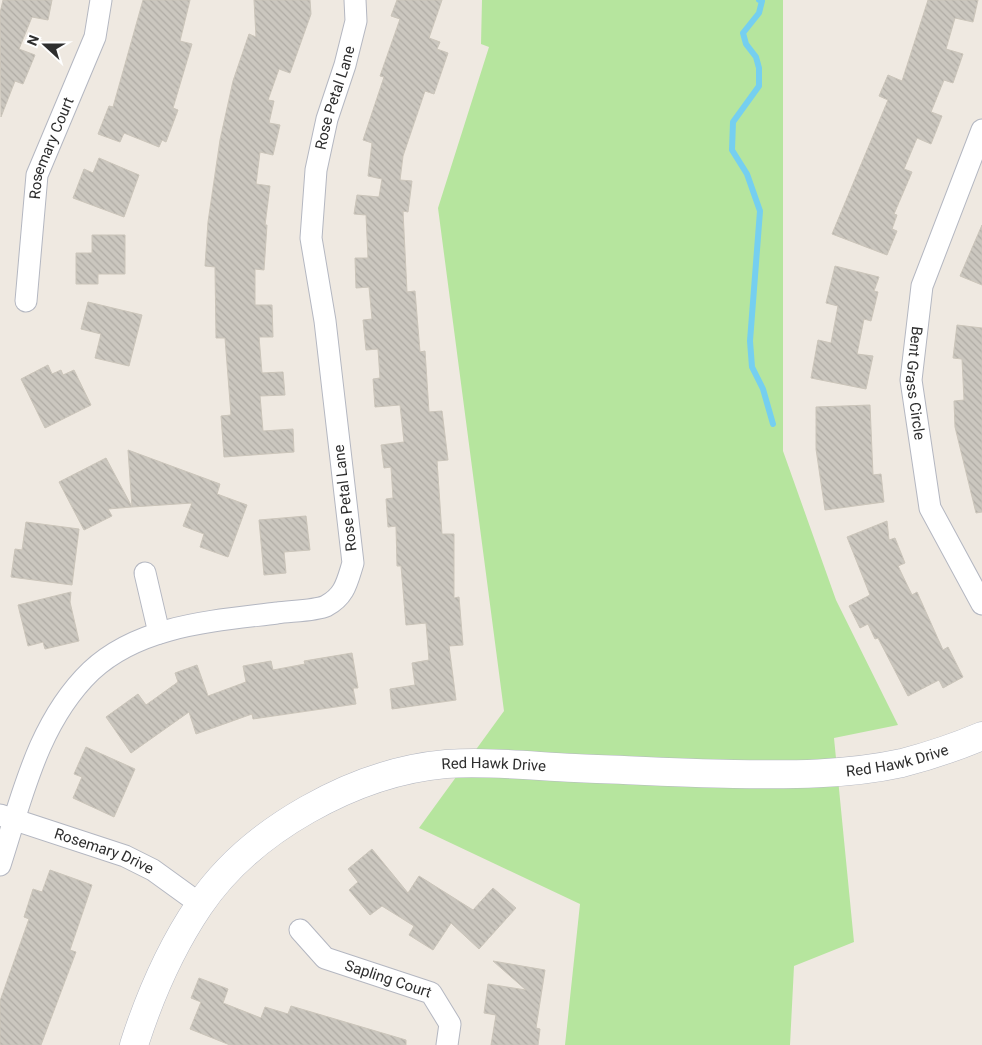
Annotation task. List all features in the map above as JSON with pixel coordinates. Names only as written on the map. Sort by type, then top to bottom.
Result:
[{"type":"street","name":"Rosemary Court","points":[[26,301],[37,175],[95,37],[101,0]]},
{"type":"street","name":"Rose Petal Lane","points":[[0,865],[7,817],[48,728],[69,695],[92,670],[111,655],[159,633],[214,621],[325,607],[345,590],[353,563],[325,321],[312,238],[316,170],[327,119],[345,65],[356,21],[355,0]]},
{"type":"street","name":"Bent Grass Circle","points":[[982,130],[977,156],[922,286],[911,380],[930,508],[982,604]]},
{"type":"street","points":[[145,573],[159,633]]},
{"type":"street","name":"Red Hawk Drive","points":[[134,1045],[157,981],[200,904],[229,870],[260,842],[304,812],[357,786],[388,776],[444,765],[478,763],[675,772],[763,774],[848,772],[901,763],[982,736]]},
{"type":"street","name":"Rosemary Drive","points":[[7,817],[125,856],[153,870],[200,904]]},
{"type":"street","name":"Sapling Court","points":[[300,930],[325,958],[431,993],[450,1024],[447,1045]]},
{"type":"green space","points":[[482,0],[783,0],[783,451],[836,600],[898,725],[834,738],[854,942],[794,966],[790,1045],[565,1045],[580,904],[419,828],[504,711],[438,208],[489,47],[481,44]]},
{"type":"building","points":[[3,0],[52,0],[48,20],[32,17],[19,49],[35,55],[23,84],[15,81],[1,117],[0,13]]},
{"type":"building","points":[[143,0],[190,0],[180,41],[192,44],[173,108],[178,110],[166,142],[162,140],[159,147],[124,133],[120,142],[98,134],[109,106],[113,107]]},
{"type":"building","points":[[254,0],[310,0],[311,14],[290,73],[279,69],[268,100],[274,101],[269,123],[280,125],[273,155],[260,152],[256,184],[270,186],[265,225],[267,225],[264,270],[255,269],[255,305],[272,305],[273,337],[259,337],[262,373],[283,372],[285,395],[260,396],[263,431],[293,429],[294,452],[224,457],[221,416],[231,415],[225,338],[216,338],[215,267],[205,266],[208,222],[220,140],[233,81],[249,34],[256,37]]},
{"type":"building","points":[[397,0],[442,0],[429,38],[440,42],[437,49],[448,53],[434,94],[425,91],[403,156],[400,180],[412,181],[408,212],[403,211],[407,292],[415,291],[420,352],[425,351],[429,412],[442,411],[448,460],[437,461],[442,534],[454,534],[454,598],[459,597],[463,645],[449,646],[456,700],[392,709],[390,689],[415,685],[412,663],[429,660],[426,623],[406,625],[401,566],[397,566],[396,526],[388,527],[386,499],[393,498],[391,467],[384,468],[381,445],[404,442],[400,405],[375,407],[373,379],[380,378],[378,349],[366,350],[363,320],[372,319],[369,287],[356,288],[355,258],[368,258],[366,215],[354,214],[357,195],[379,197],[382,179],[368,176],[372,143],[363,140],[384,77],[380,76],[400,19],[391,16]]},
{"type":"building","points":[[928,0],[978,0],[973,22],[955,18],[946,49],[963,54],[953,83],[944,80],[931,112],[942,116],[931,144],[917,138],[904,169],[912,172],[894,214],[897,215],[892,229],[897,231],[887,255],[832,234],[888,100],[879,96],[888,75],[902,81]]},
{"type":"building","points":[[99,158],[139,175],[124,217],[73,198],[84,169],[93,173]]},
{"type":"building","points":[[982,225],[982,285],[960,276]]},
{"type":"building","points":[[92,235],[125,235],[125,274],[98,274],[98,284],[76,284],[76,253],[92,253]]},
{"type":"building","points":[[835,266],[879,277],[874,291],[878,292],[871,321],[864,319],[857,354],[873,356],[866,389],[811,378],[818,340],[831,343],[838,306],[826,303]]},
{"type":"building","points":[[88,302],[142,315],[129,366],[95,358],[101,334],[81,329]]},
{"type":"building","points":[[957,325],[982,328],[982,512],[976,513],[955,427],[954,401],[964,400],[962,359],[953,358]]},
{"type":"building","points":[[48,365],[52,374],[61,370],[63,375],[74,370],[91,405],[45,428],[21,379]]},
{"type":"building","points":[[870,405],[873,475],[881,474],[884,502],[825,510],[816,449],[816,407]]},
{"type":"building","points":[[128,450],[220,484],[217,494],[247,505],[228,557],[200,547],[204,534],[183,526],[192,503],[132,507]]},
{"type":"building","points":[[106,458],[132,507],[108,509],[112,516],[84,530],[59,482]]},
{"type":"building","points":[[306,516],[310,550],[284,552],[286,573],[264,575],[259,520]]},
{"type":"building","points":[[887,521],[889,540],[895,538],[905,563],[898,566],[912,595],[917,592],[943,650],[948,647],[963,677],[943,688],[939,680],[908,696],[878,638],[875,639],[868,624],[860,628],[849,606],[870,595],[847,537]]},
{"type":"building","points":[[26,522],[79,529],[72,585],[11,577],[15,549],[22,550]]},
{"type":"building","points":[[71,592],[70,602],[79,641],[45,649],[43,642],[28,646],[18,605]]},
{"type":"building","points":[[352,653],[358,688],[353,688],[356,704],[253,719],[252,714],[196,734],[189,712],[131,753],[106,717],[138,694],[146,705],[178,682],[175,673],[197,665],[208,696],[246,682],[243,666],[271,661],[273,670],[305,664],[304,661]]},
{"type":"building","points":[[86,747],[135,769],[114,817],[73,798],[82,777],[74,774]]},
{"type":"building","points":[[372,849],[408,893],[419,876],[473,910],[493,888],[516,908],[479,949],[451,923],[433,950],[409,935],[414,926],[382,906],[370,915],[349,890],[358,882],[348,869]]},
{"type":"building","points":[[50,870],[92,885],[70,950],[76,952],[41,1045],[0,1045],[0,1001],[29,919],[24,917],[33,889],[42,892]]},
{"type":"building","points":[[493,961],[545,970],[536,1028],[540,1029],[538,1045],[491,1045],[496,1015],[484,1013],[488,984],[526,990]]},
{"type":"building","points":[[199,978],[228,989],[223,1003],[261,1018],[265,1007],[288,1014],[291,1006],[406,1040],[406,1045],[230,1045],[190,1029],[201,1002],[191,998]]},
{"type":"waterway","points":[[759,0],[762,1],[759,13],[743,33],[746,44],[756,57],[759,68],[759,86],[733,122],[732,150],[747,174],[760,211],[750,341],[752,367],[763,389],[773,424]]}]
